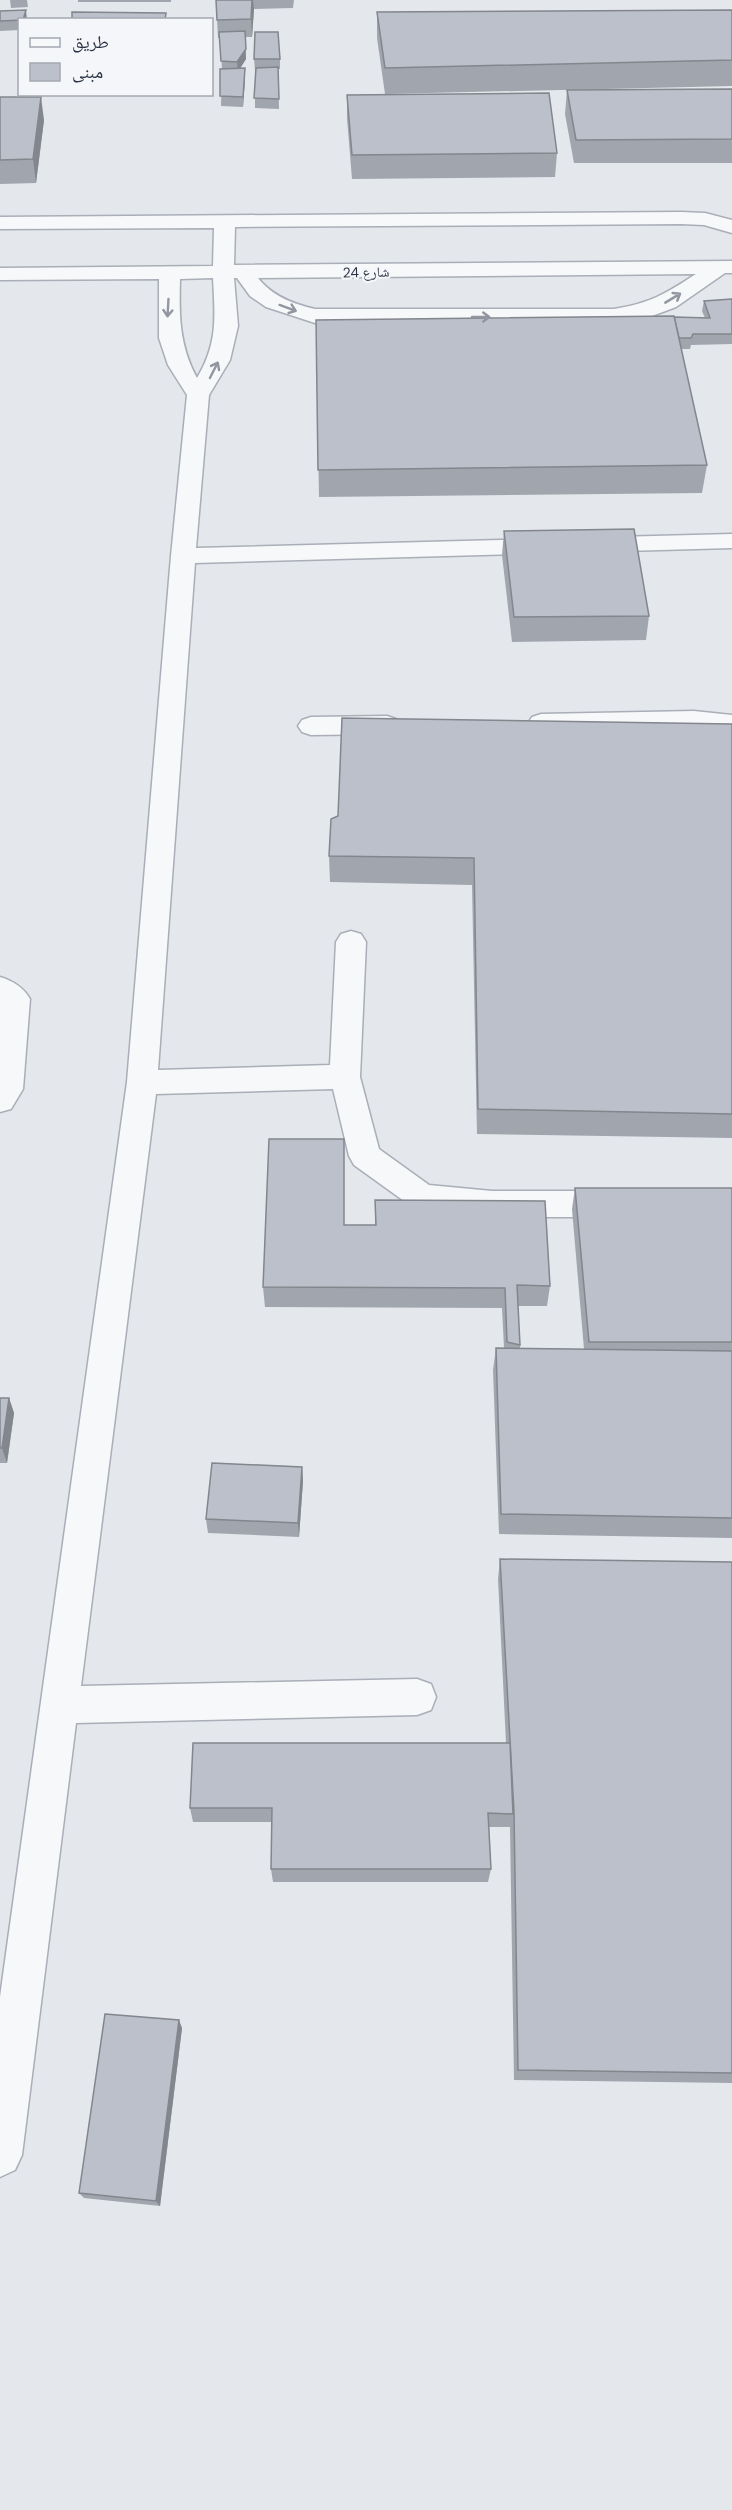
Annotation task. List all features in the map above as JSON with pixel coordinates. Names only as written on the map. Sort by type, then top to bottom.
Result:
[{"type":"street","points":[[0,223],[225,221],[519,245],[681,218],[705,219],[732,227]]},
{"type":"street","points":[[0,2155],[142,1082],[183,556],[198,395],[210,378],[224,343],[233,273],[225,221]]},
{"type":"street","name":"شارع 24","points":[[0,274],[233,273],[519,245],[726,267]]},
{"type":"street","points":[[233,273],[267,300],[289,310],[315,316],[614,316],[668,302],[726,267]]},
{"type":"street","points":[[170,274],[167,324],[169,342],[180,369],[198,395]]},
{"type":"street","points":[[183,556],[732,541]]},
{"type":"street","points":[[514,723],[694,720],[732,724]]},
{"type":"street","points":[[311,726],[407,725]]},
{"type":"street","points":[[351,942],[345,1077],[365,1156],[422,1197],[492,1204],[648,1204]]},
{"type":"street","points":[[0,988],[15,999],[6,1089],[0,1100]]},
{"type":"street","points":[[142,1082],[345,1077]]},
{"type":"street","points":[[60,1705],[417,1696]]},
{"type":"building","points":[[216,0],[252,0],[251,19],[217,20]]},
{"type":"building","points":[[26,10],[24,18],[0,21],[0,11]]},
{"type":"building","points":[[732,10],[732,60],[385,68],[377,12]]},
{"type":"building","points":[[72,12],[166,13],[165,18],[72,18]]},
{"type":"building","points":[[245,31],[246,49],[237,62],[221,61],[219,32]]},
{"type":"building","points":[[255,32],[278,32],[280,59],[254,59]]},
{"type":"building","points":[[278,67],[279,99],[254,98],[256,68]]},
{"type":"building","points":[[245,68],[243,97],[220,96],[220,69]]},
{"type":"building","points":[[732,89],[732,139],[576,140],[567,90]]},
{"type":"building","points":[[549,93],[557,153],[352,155],[347,95]]},
{"type":"building","points":[[0,97],[41,97],[33,159],[0,160]]},
{"type":"building","points":[[732,299],[732,334],[693,334],[691,338],[679,338],[674,317],[710,318],[704,301]]},
{"type":"building","points":[[674,316],[707,465],[318,470],[316,320]]},
{"type":"building","points":[[634,529],[649,616],[514,617],[504,531]]},
{"type":"building","points":[[342,718],[732,724],[732,1114],[478,1109],[474,858],[329,856],[331,819],[338,816]]},
{"type":"building","points":[[269,1139],[344,1139],[344,1225],[376,1225],[375,1200],[545,1201],[550,1286],[517,1285],[520,1345],[507,1342],[505,1288],[263,1287]]},
{"type":"building","points":[[575,1188],[732,1188],[732,1342],[589,1342]]},
{"type":"building","points":[[496,1348],[732,1351],[732,1518],[501,1514]]},
{"type":"building","points":[[0,1398],[9,1398],[2,1448],[0,1448]]},
{"type":"building","points":[[212,1463],[302,1467],[298,1523],[206,1519]]},
{"type":"building","points":[[500,1559],[732,1562],[732,2073],[518,2070],[514,1812]]},
{"type":"building","points":[[193,1743],[510,1743],[513,1814],[488,1813],[491,1869],[271,1869],[272,1808],[190,1808]]},
{"type":"building","points":[[105,2014],[179,2020],[156,2201],[79,2193]]}]
